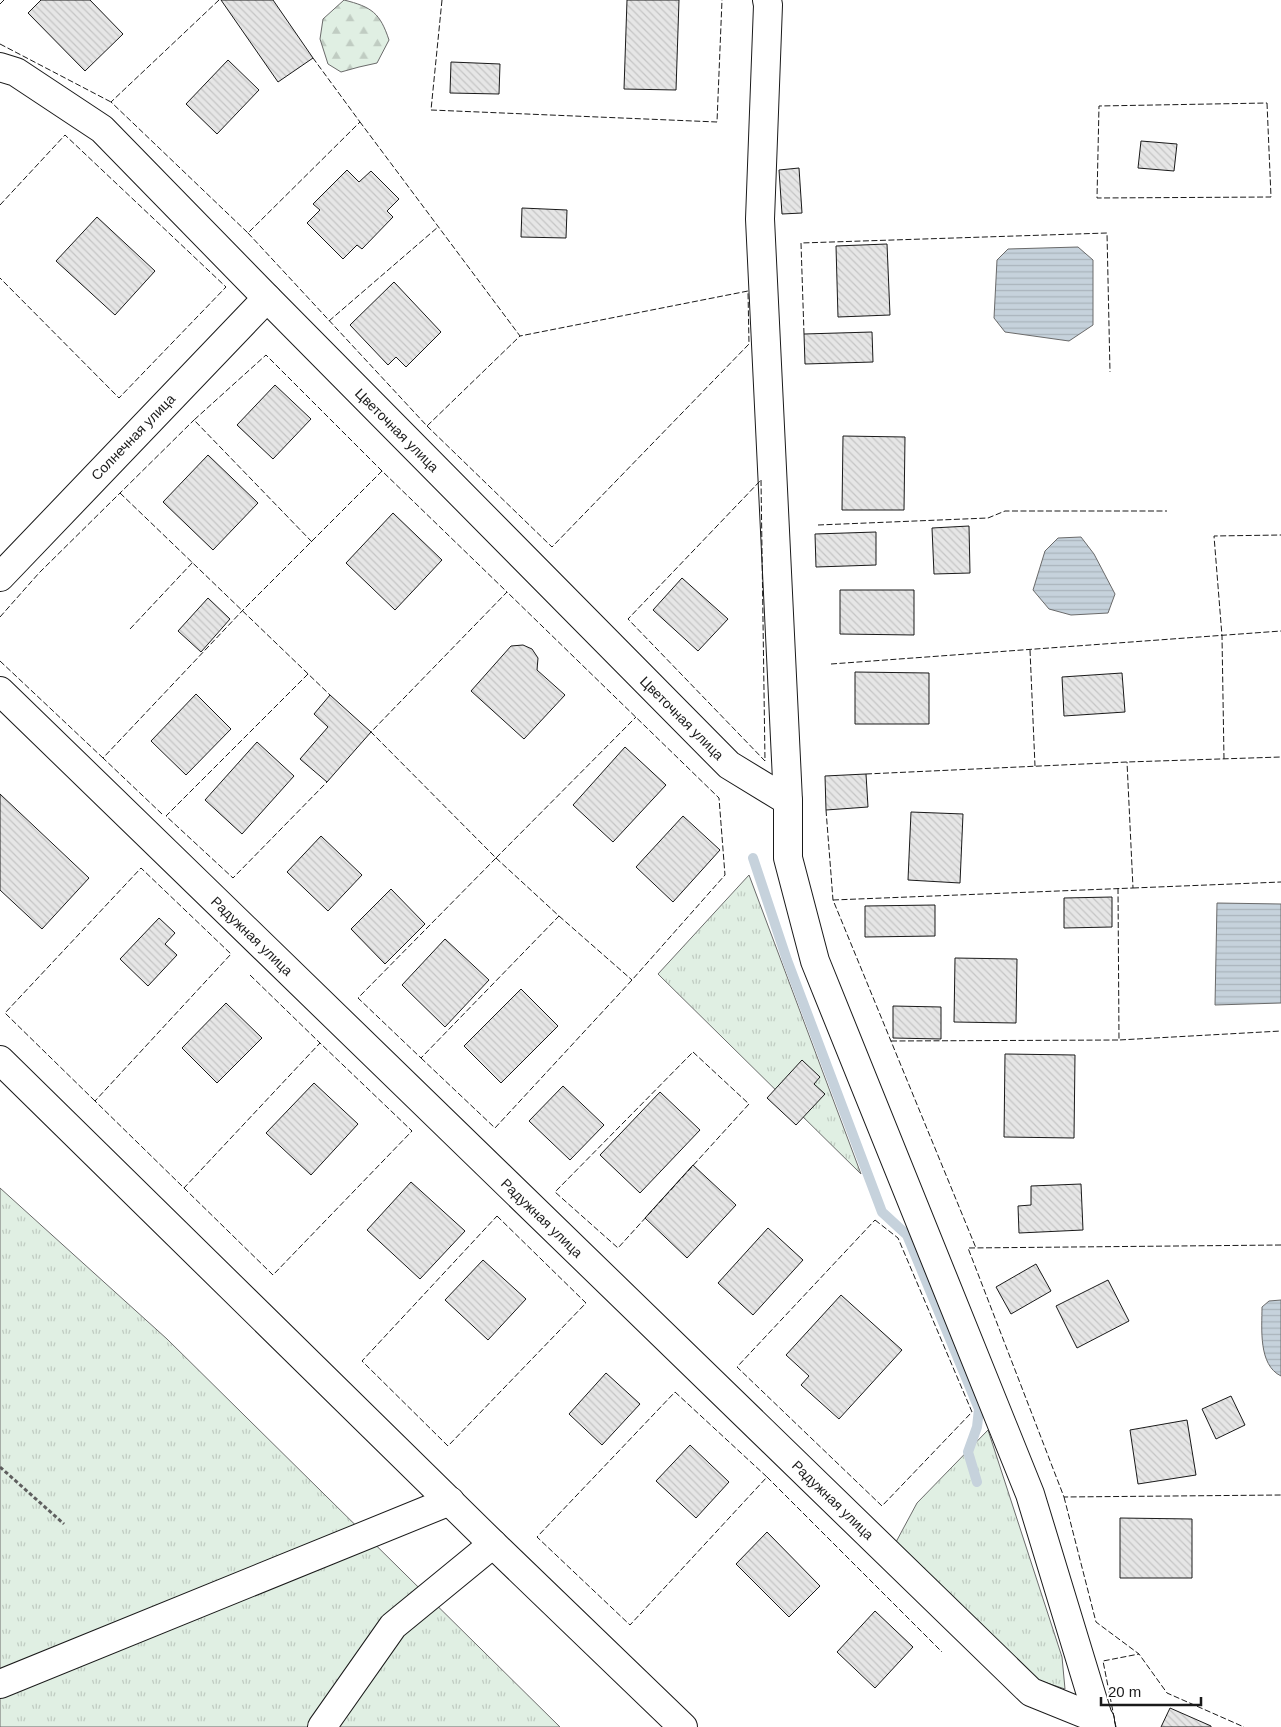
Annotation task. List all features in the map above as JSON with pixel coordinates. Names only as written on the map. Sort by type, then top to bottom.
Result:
[{"type":"street","points":[[767,0],[760,219],[788,801],[788,858],[815,961],[1030,1494],[1100,1723]]},
{"type":"street","name":"Цветочная улица","points":[[0,67],[16,72],[102,129],[266,298],[729,765],[788,801]]},
{"type":"street","name":"Солнечная улица","points":[[0,576],[266,298]]},
{"type":"street","name":"Радужная улица","points":[[0,691],[1031,1692],[1100,1723]]},
{"type":"street","points":[[0,1060],[450,1502],[683,1727]]},
{"type":"street","points":[[0,1684],[450,1502]]},
{"type":"street","points":[[322,1727],[393,1626],[494,1544]]},
{"type":"path","points":[[0,1467],[64,1524]]},
{"type":"green space","points":[[344,0],[362,5],[374,12],[382,23],[389,40],[377,63],[341,72],[328,64],[320,39],[323,19]]},
{"type":"green space","points":[[749,875],[861,1174],[658,974]]},
{"type":"green space","points":[[0,1188],[167,1339],[560,1727],[0,1727]]},
{"type":"green space","points":[[988,1430],[1062,1657],[1065,1689],[1032,1678],[896,1542],[917,1503]]},
{"type":"shaded area","points":[[1078,247],[1093,260],[1093,325],[1069,341],[1005,332],[994,318],[997,260],[1008,249]]},
{"type":"shaded area","points":[[1081,537],[1094,554],[1115,594],[1108,613],[1071,615],[1049,609],[1033,590],[1045,551],[1058,538]]},
{"type":"shaded area","points":[[1217,903],[1281,904],[1281,1003],[1215,1005]]},
{"type":"shaded area","points":[[1281,1300],[1281,1376],[1268,1364],[1265,1355],[1262,1307],[1269,1301]]},
{"type":"building","points":[[41,0],[90,0],[123,34],[85,71],[28,13]]},
{"type":"building","points":[[221,0],[273,0],[313,58],[278,82]]},
{"type":"building","points":[[627,0],[679,0],[676,90],[624,89]]},
{"type":"building","points":[[228,60],[259,90],[217,134],[186,104]]},
{"type":"building","points":[[451,62],[500,64],[499,94],[450,93]]},
{"type":"building","points":[[1141,141],[1177,144],[1174,171],[1138,168]]},
{"type":"building","points":[[799,168],[802,213],[782,214],[779,170]]},
{"type":"building","points":[[347,170],[359,182],[371,171],[399,199],[387,211],[393,217],[362,249],[357,245],[343,259],[307,223],[320,210],[313,204]]},
{"type":"building","points":[[522,208],[567,210],[566,238],[521,237]]},
{"type":"building","points":[[97,217],[155,271],[115,315],[56,261]]},
{"type":"building","points":[[887,244],[890,315],[838,317],[836,246]]},
{"type":"building","points":[[394,282],[441,332],[406,367],[396,357],[388,365],[350,325]]},
{"type":"building","points":[[872,332],[873,362],[805,364],[804,334]]},
{"type":"building","points":[[275,385],[311,419],[273,459],[237,425]]},
{"type":"building","points":[[843,436],[905,437],[904,510],[842,510]]},
{"type":"building","points":[[208,455],[258,503],[213,550],[163,502]]},
{"type":"building","points":[[393,513],[442,560],[395,610],[346,563]]},
{"type":"building","points":[[969,526],[970,573],[934,574],[932,528]]},
{"type":"building","points":[[876,532],[876,565],[816,567],[815,534]]},
{"type":"building","points":[[682,578],[728,619],[698,651],[653,610]]},
{"type":"building","points":[[840,590],[914,590],[914,635],[840,634]]},
{"type":"building","points":[[208,598],[230,619],[201,652],[178,631]]},
{"type":"building","points":[[523,645],[532,649],[538,658],[537,670],[565,695],[524,739],[471,691],[511,646]]},
{"type":"building","points":[[855,672],[929,673],[929,724],[855,724]]},
{"type":"building","points":[[1122,673],[1125,712],[1064,716],[1062,677]]},
{"type":"building","points":[[196,694],[231,729],[186,775],[151,741]]},
{"type":"building","points":[[330,695],[371,732],[327,782],[300,759],[328,727],[314,714]]},
{"type":"building","points":[[257,742],[294,776],[242,834],[205,800]]},
{"type":"building","points":[[625,747],[666,785],[613,842],[573,805]]},
{"type":"building","points":[[866,774],[868,807],[826,810],[825,776]]},
{"type":"building","points":[[0,794],[89,878],[42,929],[0,890]]},
{"type":"building","points":[[911,812],[963,814],[960,883],[908,880]]},
{"type":"building","points":[[683,816],[720,850],[673,902],[636,867]]},
{"type":"building","points":[[321,836],[362,875],[328,911],[287,872]]},
{"type":"building","points":[[391,889],[425,924],[385,964],[351,929]]},
{"type":"building","points":[[1112,897],[1112,927],[1064,928],[1064,898]]},
{"type":"building","points":[[935,905],[935,936],[865,937],[865,906]]},
{"type":"building","points":[[159,918],[175,933],[165,944],[177,955],[148,986],[120,959]]},
{"type":"building","points":[[445,939],[489,980],[445,1027],[402,985]]},
{"type":"building","points":[[955,958],[1017,959],[1016,1023],[954,1022]]},
{"type":"building","points":[[521,989],[558,1026],[501,1083],[464,1046]]},
{"type":"building","points":[[226,1003],[262,1038],[217,1083],[182,1048]]},
{"type":"building","points":[[893,1006],[941,1007],[941,1039],[893,1038]]},
{"type":"building","points":[[1005,1054],[1075,1055],[1074,1138],[1004,1137]]},
{"type":"building","points":[[802,1060],[820,1077],[814,1084],[825,1094],[796,1125],[767,1098]]},
{"type":"building","points":[[314,1083],[358,1124],[311,1175],[266,1133]]},
{"type":"building","points":[[563,1086],[604,1125],[570,1160],[529,1121]]},
{"type":"building","points":[[660,1092],[700,1130],[640,1193],[600,1155]]},
{"type":"building","points":[[693,1165],[736,1205],[687,1258],[645,1218]]},
{"type":"building","points":[[411,1182],[465,1231],[420,1279],[367,1230]]},
{"type":"building","points":[[1081,1184],[1083,1230],[1019,1233],[1018,1206],[1031,1205],[1031,1186]]},
{"type":"building","points":[[768,1228],[803,1260],[753,1315],[718,1283]]},
{"type":"building","points":[[483,1260],[526,1299],[488,1340],[445,1300]]},
{"type":"building","points":[[1036,1264],[1051,1291],[1011,1314],[996,1287]]},
{"type":"building","points":[[1108,1280],[1129,1321],[1077,1348],[1056,1306]]},
{"type":"building","points":[[841,1295],[902,1350],[839,1419],[801,1385],[809,1376],[786,1355]]},
{"type":"building","points":[[606,1373],[640,1404],[602,1445],[569,1414]]},
{"type":"building","points":[[1231,1396],[1245,1425],[1216,1439],[1202,1409]]},
{"type":"building","points":[[1187,1420],[1196,1475],[1138,1484],[1130,1430]]},
{"type":"building","points":[[690,1445],[729,1482],[696,1518],[656,1481]]},
{"type":"building","points":[[1120,1518],[1192,1519],[1192,1578],[1120,1578]]},
{"type":"building","points":[[767,1532],[820,1586],[789,1617],[736,1564]]},
{"type":"building","points":[[875,1611],[913,1647],[875,1688],[837,1652]]},
{"type":"building","points":[[1170,1708],[1211,1726],[1211,1727],[1161,1727]]},
{"type":"waterway","points":[[753,858],[787,960],[882,1212],[907,1235],[979,1409],[977,1427],[968,1452],[977,1482]]},
{"type":"fence","points":[[0,4],[4,0]]},
{"type":"fence","points":[[219,0],[111,102],[248,233],[360,122],[313,58]]},
{"type":"fence","points":[[442,0],[431,110],[717,122],[722,0]]},
{"type":"fence","points":[[0,44],[111,102]]},
{"type":"fence","points":[[1267,103],[1271,197],[1097,198],[1099,106],[1267,103]]},
{"type":"fence","points":[[248,233],[427,426],[520,336],[360,122]]},
{"type":"fence","points":[[0,205],[65,135],[226,287],[119,398],[0,278]]},
{"type":"fence","points":[[329,321],[438,227]]},
{"type":"fence","points":[[804,334],[801,243],[1107,233],[1110,372]]},
{"type":"fence","points":[[427,426],[552,547],[749,344],[748,291],[520,336]]},
{"type":"fence","points":[[312,542],[194,420],[266,355],[382,471]]},
{"type":"fence","points":[[0,617],[39,573],[194,420]]},
{"type":"fence","points":[[162,814],[103,758],[243,610],[382,471],[507,592],[371,732],[496,858],[636,717]]},
{"type":"fence","points":[[761,480],[765,761],[628,619],[761,480]]},
{"type":"fence","points":[[120,493],[330,695]]},
{"type":"fence","points":[[818,525],[988,518],[1005,511],[1167,511]]},
{"type":"fence","points":[[1224,759],[1222,636],[1214,536],[1281,535]]},
{"type":"fence","points":[[130,629],[193,562]]},
{"type":"fence","points":[[421,1058],[495,1128],[632,980],[725,875],[719,798],[507,592]]},
{"type":"fence","points":[[831,664],[1281,631]]},
{"type":"fence","points":[[1030,650],[1035,766]]},
{"type":"fence","points":[[0,661],[103,758]]},
{"type":"fence","points":[[308,674],[166,816],[233,878],[327,782]]},
{"type":"fence","points":[[866,774],[1281,757]]},
{"type":"fence","points":[[833,900],[1133,888],[1127,762]]},
{"type":"fence","points":[[826,810],[833,900],[976,1248]]},
{"type":"fence","points":[[496,858],[559,916],[421,1058],[358,998],[496,858]]},
{"type":"fence","points":[[95,1101],[5,1013],[141,868],[231,954],[95,1101],[273,1275],[412,1131],[320,1043],[184,1188]]},
{"type":"fence","points":[[1133,888],[1281,882]]},
{"type":"fence","points":[[1118,888],[1119,1040],[1281,1031]]},
{"type":"fence","points":[[559,916],[632,980]]},
{"type":"fence","points":[[250,975],[320,1043]]},
{"type":"fence","points":[[891,1041],[1119,1040]]},
{"type":"fence","points":[[693,1052],[749,1104],[618,1248],[555,1192],[693,1052]]},
{"type":"fence","points":[[497,1216],[586,1303],[448,1446],[362,1361],[497,1216]]},
{"type":"fence","points":[[875,1220],[898,1238],[972,1412],[882,1506],[737,1367],[875,1220]]},
{"type":"fence","points":[[1281,1245],[968,1248],[1064,1497],[1281,1495]]},
{"type":"fence","points":[[675,1392],[767,1477],[630,1625],[537,1537],[675,1392]]},
{"type":"fence","points":[[767,1477],[942,1652]]},
{"type":"fence","points":[[1064,1497],[1096,1622],[1139,1654],[1167,1693],[1244,1727]]},
{"type":"fence","points":[[1116,1727],[1103,1661],[1139,1654]]}]
